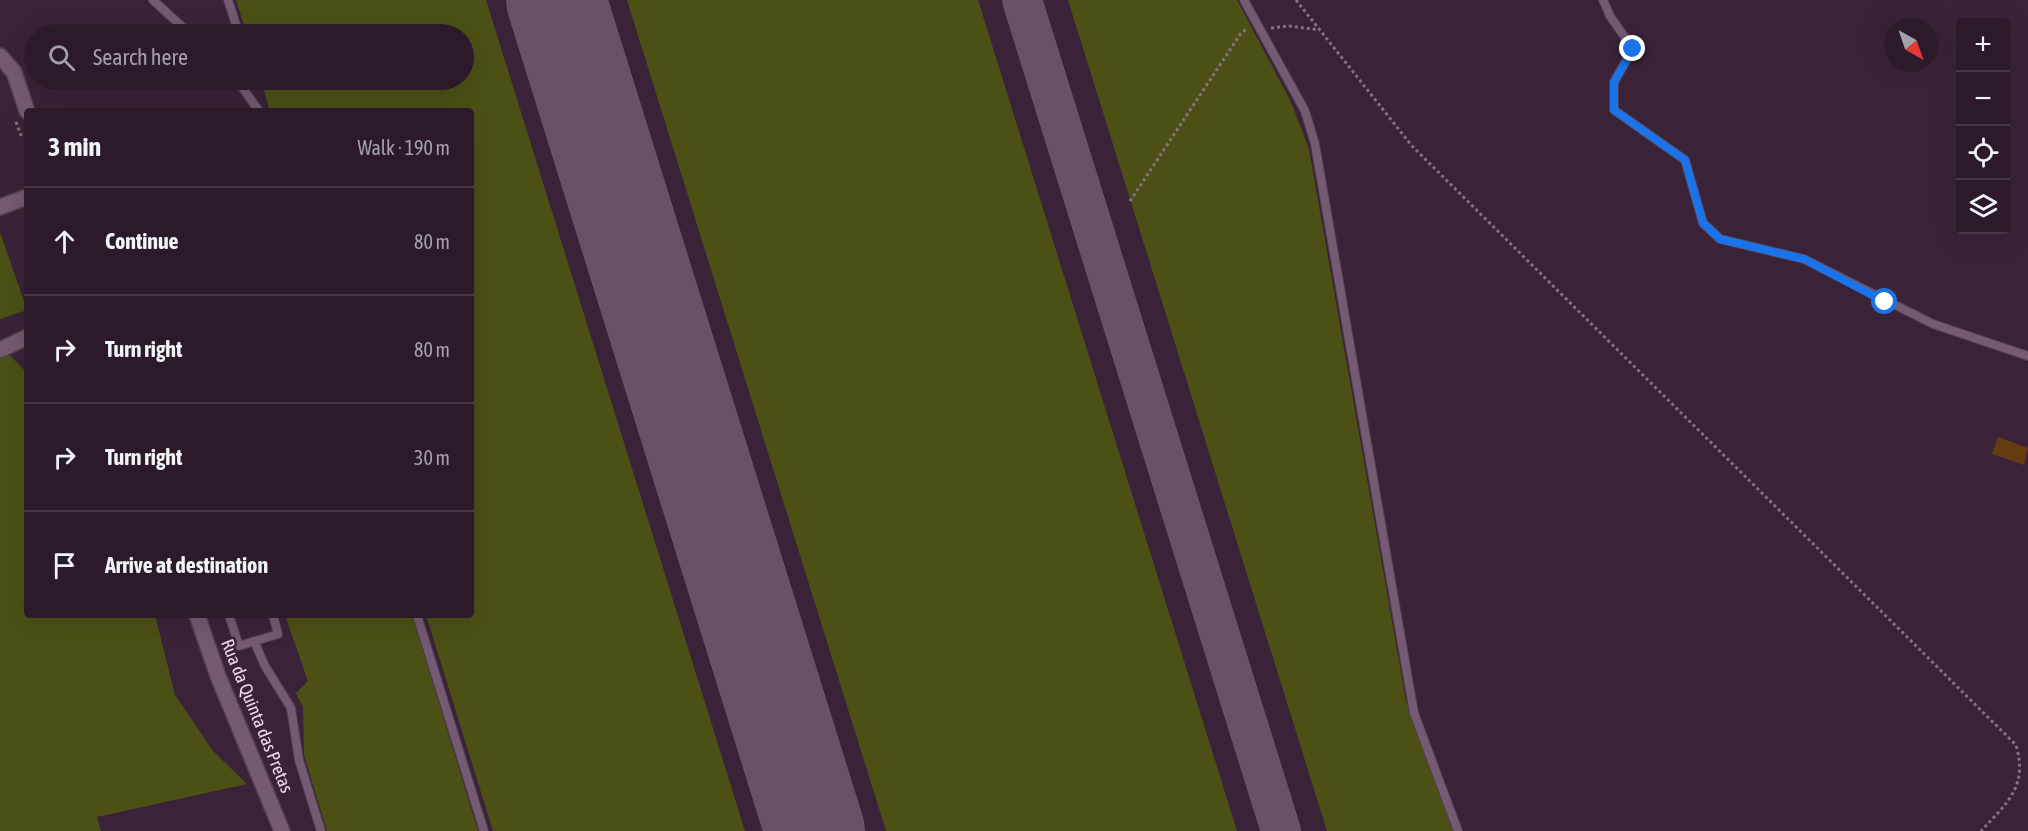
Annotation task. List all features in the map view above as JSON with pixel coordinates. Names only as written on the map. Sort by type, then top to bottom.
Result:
[{"type":"street","points":[[0,56],[14,72],[26,108]]},
{"type":"street","points":[[0,207],[24,198]]},
{"type":"street","points":[[0,350],[24,338]]},
{"type":"street","name":"Rua da Quinta das Pretas","points":[[198,618],[218,676],[282,831]]},
{"type":"lane","points":[[153,0],[179,24]]},
{"type":"lane","points":[[228,0],[236,24]]},
{"type":"lane","points":[[1245,0],[1305,111],[1315,144],[1414,713],[1458,831]]},
{"type":"lane","points":[[1603,0],[1610,16],[1633,49],[1614,82],[1614,110],[1685,160],[1703,223],[1720,239],[1804,259],[1933,324],[2028,356]]},
{"type":"lane","points":[[244,90],[257,108]]},
{"type":"lane","points":[[230,618],[238,646],[278,634],[274,618]]},
{"type":"lane","points":[[418,618],[484,831]]},
{"type":"lane","points":[[254,642],[265,666],[291,708],[299,760],[321,831]]},
{"type":"path","points":[[1296,0],[1412,146],[2016,745],[2022,762],[2021,781],[2010,800],[1981,831]]},
{"type":"path","points":[[1130,201],[1241,33],[1258,25],[1320,30]]},
{"type":"shaded area","points":[[236,0],[486,0],[745,831],[493,831],[427,618],[474,618],[474,108],[269,108],[264,90],[474,90],[474,24],[244,24]]},
{"type":"shaded area","points":[[627,0],[978,0],[1237,831],[886,831]]},
{"type":"shaded area","points":[[1068,0],[1237,0],[1291,102],[1309,149],[1406,701],[1453,831],[1327,831]]},
{"type":"shaded area","points":[[0,232],[24,301],[24,311],[0,319]]},
{"type":"shaded area","points":[[8,353],[24,370],[24,618],[156,618],[175,695],[213,751],[247,784],[97,817],[101,831],[0,831],[0,359]]},
{"type":"shaded area","points":[[286,618],[413,618],[478,831],[327,831],[304,755],[303,707],[296,693],[308,681]]},
{"type":"building","points":[[1998,437],[2028,448],[2024,465],[1992,454]]},
{"type":"taxiway","points":[[1022,0],[1281,831]]},
{"type":"runway","points":[[556,0],[815,831]]},
{"type":"route","points":[[1633,49],[1614,82],[1614,110],[1685,160],[1703,223],[1720,239],[1758,250],[1804,259],[1844,278],[1885,302]]}]
